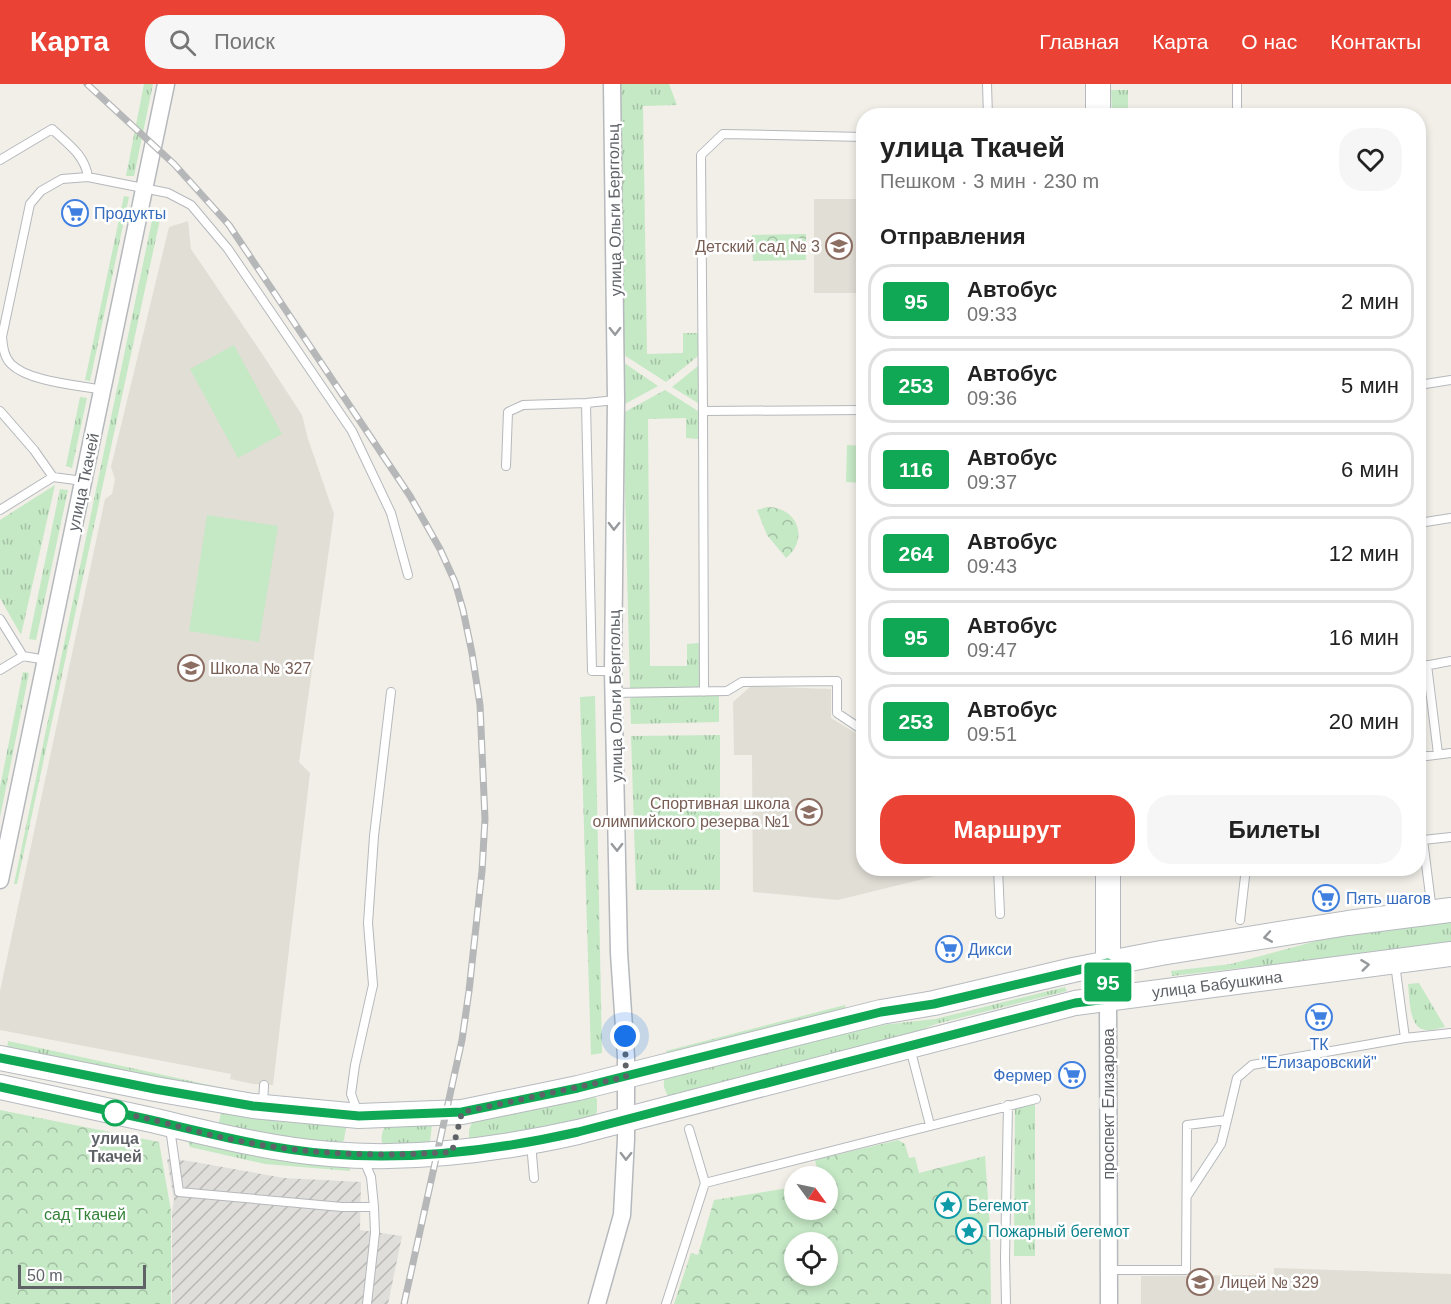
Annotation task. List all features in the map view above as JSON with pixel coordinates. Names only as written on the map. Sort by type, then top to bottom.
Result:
[{"type":"street","name":"улица Ткачей","points":[[1,873],[166,84]]},
{"type":"street","name":"улица Ольги Берггольц","points":[[597,1304],[622,1215],[626,1120],[626,1077],[619,953],[613,693],[616,400],[612,84]]},
{"type":"street","points":[[1098,84],[1098,108]]},
{"type":"street","name":"проспект Елизарова","points":[[1107,876],[1109,1304]]},
{"type":"street","points":[[0,1058],[155,1089],[264,1096],[359,1116],[462,1112],[626,1077],[881,1012],[934,1004],[1108,963],[1348,923],[1442,912]]},
{"type":"street","name":"улица Бабушкина","points":[[0,1087],[229,1139],[289,1150],[362,1156],[452,1152],[531,1143],[1075,1003],[1451,954]]},
{"type":"street","points":[[452,1152],[462,1112]]},
{"type":"street","points":[[359,1116],[362,1156]]},
{"type":"lane","points":[[987,84],[988,108]]},
{"type":"lane","points":[[1237,84],[1237,108]]},
{"type":"lane","points":[[0,160],[52,129],[80,156],[86,166],[88,177]]},
{"type":"lane","points":[[704,692],[702,155],[723,134],[856,136]]},
{"type":"lane","points":[[103,390],[20,371],[9,363],[3,351],[2,337],[30,204],[41,191],[62,178],[88,177],[168,192],[191,205],[228,249],[352,431],[391,513],[408,574]]},
{"type":"lane","points":[[1426,384],[1451,380]]},
{"type":"lane","points":[[506,466],[508,412],[523,405],[616,400]]},
{"type":"lane","points":[[586,403],[592,671],[613,670]]},
{"type":"lane","points":[[703,411],[856,410]]},
{"type":"lane","points":[[0,411],[34,450],[53,477]]},
{"type":"lane","points":[[0,510],[53,477],[83,481]]},
{"type":"lane","points":[[1426,523],[1451,518]]},
{"type":"lane","points":[[0,619],[23,656]]},
{"type":"lane","points":[[0,670],[23,656],[46,660]]},
{"type":"lane","points":[[1426,665],[1451,661]]},
{"type":"lane","points":[[613,693],[726,691],[742,682],[837,681],[837,713],[856,725]]},
{"type":"lane","points":[[1426,684],[1438,754]]},
{"type":"lane","points":[[359,1116],[351,1094],[355,1065],[374,985],[368,922],[374,836],[391,692]]},
{"type":"lane","points":[[1426,756],[1451,753]]},
{"type":"lane","points":[[1426,839],[1451,837]]},
{"type":"lane","points":[[1426,856],[1442,912]]},
{"type":"lane","points":[[998,876],[1000,914]]},
{"type":"lane","points":[[1240,920],[1245,876]]},
{"type":"lane","points":[[1395,961],[1405,1038]]},
{"type":"lane","points":[[1186,1198],[1221,1144],[1237,1078],[1252,1065],[1405,1038],[1451,1033]]},
{"type":"lane","points":[[910,1047],[930,1125]]},
{"type":"lane","points":[[705,1183],[1036,1098]]},
{"type":"lane","points":[[1006,1304],[1005,1224],[1008,1105]]},
{"type":"lane","points":[[1109,1270],[1186,1270],[1187,1125],[1227,1120]]},
{"type":"lane","points":[[169,1125],[179,1192],[342,1207],[374,1207]]},
{"type":"lane","points":[[666,1304],[705,1183],[689,1129]]},
{"type":"lane","points":[[531,1143],[534,1178]]},
{"type":"lane","points":[[362,1156],[371,1177],[375,1233],[367,1304]]},
{"type":"shaded area","name":"Детский сад № 3","points":[[814,199],[856,199],[856,293],[814,293]]},
{"type":"shaded area","name":"Школа № 327","points":[[188,221],[191,249],[302,415],[334,514],[299,762],[310,773],[273,1085],[253,1084],[230,1079],[231,1074],[0,1030],[0,991],[105,499],[112,494],[115,479],[111,467],[169,227]]},
{"type":"shaded area","name":"Спортивная школа олимпийского резерва №1","points":[[751,686],[831,689],[831,718],[856,733],[856,876],[936,876],[838,900],[753,892],[752,755],[734,755],[733,702]]},
{"type":"shaded area","points":[[167,1159],[284,1178],[361,1182],[360,1230],[402,1236],[388,1304],[172,1304],[174,1200]]},
{"type":"shaded area","points":[[1274,1268],[1451,1274],[1451,1304],[1141,1304],[1141,1276],[1259,1275],[1261,1288],[1274,1290]]},
{"type":"green space","points":[[144,84],[153,84],[134,176],[126,176]]},
{"type":"green space","points":[[618,84],[669,84],[677,105],[643,106],[647,354],[683,353],[683,333],[698,333],[698,356],[666,382],[624,355]]},
{"type":"green space","points":[[1111,90],[1128,90],[1128,108],[1112,108]]},
{"type":"green space","points":[[124,196],[129,197],[90,381],[85,380]]},
{"type":"green space","points":[[162,210],[17,884],[14,884],[154,211]]},
{"type":"green space","points":[[806,234],[806,260],[753,261],[752,235]]},
{"type":"green space","points":[[234,345],[282,434],[238,458],[190,369]]},
{"type":"green space","points":[[623,362],[658,386],[623,405]]},
{"type":"green space","points":[[698,366],[698,403],[672,387]]},
{"type":"green space","points":[[665,390],[698,411],[698,439],[686,438],[686,418],[648,419],[650,666],[687,666],[687,644],[699,643],[699,688],[630,689],[623,413]]},
{"type":"green space","points":[[80,397],[87,398],[72,468],[66,466]]},
{"type":"green space","points":[[847,445],[856,446],[856,483],[846,482]]},
{"type":"green space","points":[[55,485],[21,635],[0,598],[0,520]]},
{"type":"green space","points":[[60,489],[68,490],[36,640],[29,639]]},
{"type":"green space","points":[[767,507],[786,512],[797,525],[797,542],[786,558],[767,535],[757,510]]},
{"type":"green space","points":[[207,515],[278,526],[259,642],[189,631]]},
{"type":"green space","points":[[23,672],[29,673],[0,817],[0,787]]},
{"type":"green space","points":[[719,695],[719,722],[631,724],[630,699],[633,696]]},
{"type":"green space","points":[[595,696],[602,1053],[591,1055],[580,697]]},
{"type":"green space","points":[[720,735],[720,890],[636,890],[631,736]]},
{"type":"green space","points":[[1451,920],[1451,944],[1172,976],[1171,971],[1231,964],[1350,932]]},
{"type":"green space","points":[[1419,983],[1445,1027],[1426,1030],[1416,1024],[1411,1011],[1408,984]]},
{"type":"green space","points":[[1065,987],[1067,991],[936,1024],[867,1051],[670,1098],[665,1088],[665,1077],[864,1027],[935,1019]]},
{"type":"green space","points":[[845,1005],[846,1011],[668,1057],[666,1051]]},
{"type":"green space","points":[[8,1041],[259,1096],[259,1100],[7,1048]]},
{"type":"green space","points":[[592,1094],[597,1099],[595,1117],[557,1128],[469,1140],[469,1130],[473,1120]]},
{"type":"green space","points":[[1035,1101],[1035,1256],[1014,1256],[1015,1107]]},
{"type":"green space","name":"сад Ткачей","points":[[0,1110],[159,1142],[171,1211],[171,1304],[0,1304]]},
{"type":"green space","points":[[221,1112],[299,1122],[299,1124],[302,1122],[344,1125],[346,1127],[344,1140],[339,1145],[220,1127]]},
{"type":"green space","points":[[387,1125],[432,1125],[430,1141],[429,1143],[383,1145],[382,1134]]},
{"type":"green space","points":[[898,1140],[905,1144],[909,1158],[915,1157],[919,1173],[985,1156],[990,1227],[991,1304],[674,1304],[691,1253],[698,1255],[714,1200],[784,1189],[784,1220],[838,1220],[838,1166],[816,1166],[815,1160]]},
{"type":"green space","points":[[188,1141],[350,1165],[350,1171],[265,1164],[190,1147]]},
{"type":"railway","points":[[87,84],[174,164],[229,225],[410,496],[440,549],[455,582],[463,610],[480,705],[485,819],[482,871],[462,1040],[404,1304]]},
{"type":"bus line","name":"95","points":[[0,1058],[253,1106],[359,1116],[462,1112],[626,1077],[881,1012],[934,1004],[1108,963],[1108,999],[1075,1003],[578,1132],[531,1143],[489,1149],[362,1156],[289,1150],[229,1139],[0,1087]]},
{"type":"place","name":"Продукты","points":[[75,213]]},
{"type":"place","name":"Детский сад № 3","points":[[839,246]]},
{"type":"place","name":"Школа № 327","points":[[191,668]]},
{"type":"place","name":"Спортивная школа олимпийского резерва №1","points":[[809,812]]},
{"type":"place","name":"Пять шагов","points":[[1326,898]]},
{"type":"place","name":"Дикси","points":[[949,949]]},
{"type":"place","name":"ТК \"Елизаровский\"","points":[[1319,1017]]},
{"type":"place","name":"Фермер","points":[[1072,1075]]},
{"type":"place","name":"улица Ткачей","points":[[115,1113]]},
{"type":"place","name":"Бегемот","points":[[948,1205]]},
{"type":"place","name":"Пожарный бегемот","points":[[969,1231]]},
{"type":"place","name":"Лицей № 329","points":[[1200,1282]]},
{"type":"route","points":[[115,1113],[289,1150],[362,1156],[452,1152],[462,1112],[626,1077],[625,1036]]}]
